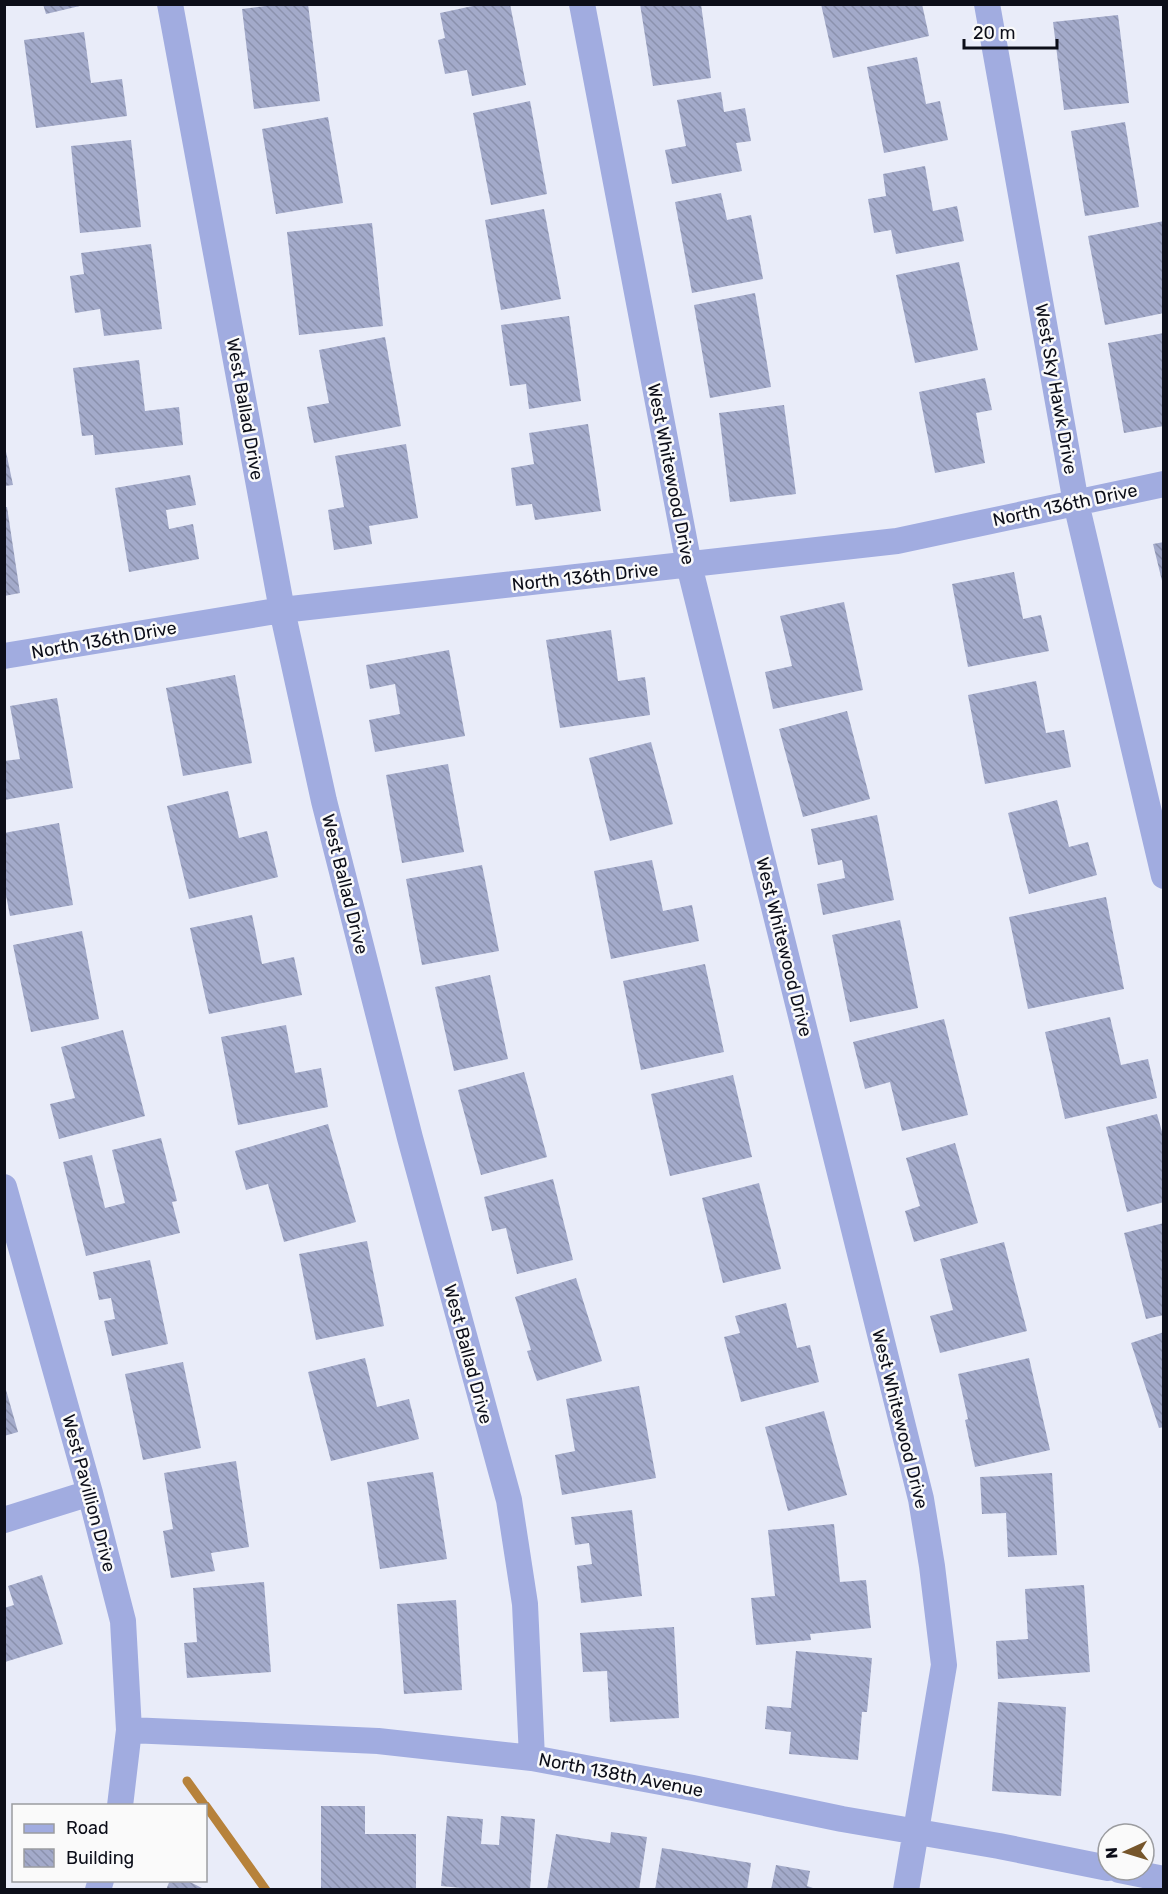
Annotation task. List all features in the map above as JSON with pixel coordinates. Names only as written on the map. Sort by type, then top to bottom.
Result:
[{"type":"street","name":"West Ballad Drive","points":[[170,4],[282,610],[332,836],[410,1138],[509,1500],[525,1604],[532,1758]]},
{"type":"street","name":"West Whitewood Drive","points":[[582,4],[688,565],[921,1499],[933,1566],[944,1665],[906,1890]]},
{"type":"street","name":"West Sky Hawk Drive","points":[[987,4],[1077,503],[1164,876]]},
{"type":"street","name":"North 136th Drive","points":[[4,656],[282,610],[897,541],[1164,484]]},
{"type":"street","name":"West Pavillion Drive","points":[[4,1187],[90,1493],[123,1621],[129,1730],[120,1804]]},
{"type":"street","points":[[4,1520],[90,1493]]},
{"type":"street","name":"North 138th Avenue","points":[[129,1730],[378,1741],[532,1758],[1096,1866]]},
{"type":"building","points":[[43,4],[84,4],[84,5],[46,14]]},
{"type":"building","points":[[280,4],[308,4],[320,101],[254,109],[242,9]]},
{"type":"building","points":[[482,4],[510,4],[526,85],[472,96],[467,70],[445,74],[438,40],[445,38],[440,13]]},
{"type":"building","points":[[640,4],[701,4],[711,78],[653,86]]},
{"type":"building","points":[[821,4],[922,4],[929,36],[833,58]]},
{"type":"building","points":[[1118,15],[1129,103],[1064,110],[1053,22]]},
{"type":"building","points":[[84,32],[91,83],[122,79],[127,116],[36,128],[24,40]]},
{"type":"building","points":[[917,57],[926,104],[940,101],[948,140],[884,153],[867,67]]},
{"type":"building","points":[[721,92],[724,112],[745,108],[751,141],[736,143],[742,171],[672,184],[665,150],[686,146],[677,100]]},
{"type":"building","points":[[530,101],[547,194],[491,205],[473,113]]},
{"type":"building","points":[[328,117],[343,203],[276,214],[262,129]]},
{"type":"building","points":[[1125,122],[1139,207],[1085,216],[1071,131]]},
{"type":"building","points":[[131,140],[141,227],[80,233],[71,146]]},
{"type":"building","points":[[925,166],[933,211],[957,206],[964,241],[896,254],[891,230],[874,233],[868,199],[886,196],[883,174]]},
{"type":"building","points":[[721,193],[727,220],[751,215],[763,279],[692,293],[675,202]]},
{"type":"building","points":[[544,209],[561,299],[501,310],[485,220]]},
{"type":"building","points":[[1164,221],[1164,313],[1105,325],[1088,236]]},
{"type":"building","points":[[372,223],[383,326],[299,335],[287,232]]},
{"type":"building","points":[[151,244],[162,329],[104,336],[100,309],[75,313],[70,276],[84,274],[81,253]]},
{"type":"building","points":[[959,262],[978,350],[915,363],[896,275]]},
{"type":"building","points":[[755,293],[771,387],[710,398],[694,305]]},
{"type":"building","points":[[569,316],[581,401],[529,409],[526,384],[510,386],[501,325]]},
{"type":"building","points":[[1164,333],[1164,426],[1124,433],[1108,343]]},
{"type":"building","points":[[385,337],[401,426],[314,443],[307,407],[329,403],[319,350]]},
{"type":"building","points":[[139,360],[145,411],[179,407],[183,445],[95,455],[93,435],[82,436],[73,368]]},
{"type":"building","points":[[985,378],[992,410],[976,413],[985,463],[935,473],[919,392]]},
{"type":"building","points":[[784,405],[796,494],[730,502],[719,413]]},
{"type":"building","points":[[588,424],[601,511],[535,520],[532,504],[516,506],[511,468],[534,464],[529,433]]},
{"type":"building","points":[[4,442],[13,485],[4,486]]},
{"type":"building","points":[[406,444],[418,518],[369,526],[372,544],[334,550],[328,510],[344,507],[335,456]]},
{"type":"building","points":[[190,475],[196,505],[166,510],[169,529],[193,524],[199,559],[129,572],[115,488]]},
{"type":"building","points":[[4,507],[7,507],[20,593],[4,596]]},
{"type":"building","points":[[1164,542],[1164,585],[1163,585],[1153,544]]},
{"type":"building","points":[[1014,572],[1023,619],[1041,615],[1049,651],[968,667],[952,584]]},
{"type":"building","points":[[844,602],[863,690],[773,709],[765,672],[792,666],[780,616]]},
{"type":"building","points":[[611,630],[618,681],[645,677],[650,715],[560,728],[546,640]]},
{"type":"building","points":[[449,650],[465,736],[375,752],[369,720],[400,714],[395,684],[370,689],[366,665]]},
{"type":"building","points":[[235,675],[252,763],[183,776],[166,688]]},
{"type":"building","points":[[1036,681],[1046,733],[1064,730],[1071,767],[985,784],[968,695]]},
{"type":"building","points":[[57,698],[73,788],[4,800],[4,761],[20,759],[10,706]]},
{"type":"building","points":[[847,711],[870,799],[803,817],[779,729]]},
{"type":"building","points":[[651,742],[673,824],[610,841],[589,758]]},
{"type":"building","points":[[448,764],[464,852],[402,863],[386,775]]},
{"type":"building","points":[[228,791],[239,838],[267,831],[278,877],[189,899],[167,806]]},
{"type":"building","points":[[1057,800],[1069,847],[1088,842],[1097,875],[1029,894],[1008,813]]},
{"type":"building","points":[[877,815],[894,900],[823,915],[817,884],[845,878],[842,860],[818,865],[811,829]]},
{"type":"building","points":[[59,823],[73,905],[10,916],[4,885],[4,833]]},
{"type":"building","points":[[652,860],[663,911],[692,905],[699,941],[611,959],[594,871]]},
{"type":"building","points":[[482,865],[499,951],[422,965],[406,879]]},
{"type":"building","points":[[1106,897],[1124,989],[1028,1009],[1009,917]]},
{"type":"building","points":[[252,915],[262,964],[294,957],[302,995],[209,1014],[190,928]]},
{"type":"building","points":[[900,920],[918,1008],[850,1022],[832,935]]},
{"type":"building","points":[[82,931],[99,1019],[31,1032],[13,945]]},
{"type":"building","points":[[705,964],[724,1052],[641,1070],[623,981]]},
{"type":"building","points":[[490,975],[508,1059],[454,1071],[435,987]]},
{"type":"building","points":[[1110,1017],[1121,1065],[1148,1059],[1157,1098],[1065,1119],[1045,1032]]},
{"type":"building","points":[[944,1019],[968,1115],[902,1131],[890,1082],[865,1089],[853,1042]]},
{"type":"building","points":[[286,1025],[295,1073],[321,1068],[328,1107],[238,1125],[221,1037]]},
{"type":"building","points":[[123,1030],[145,1116],[59,1139],[50,1104],[75,1098],[61,1047]]},
{"type":"building","points":[[524,1072],[547,1157],[481,1175],[458,1090]]},
{"type":"building","points":[[733,1075],[752,1157],[670,1176],[651,1094]]},
{"type":"building","points":[[1157,1114],[1164,1139],[1164,1202],[1127,1212],[1106,1127]]},
{"type":"building","points":[[328,1124],[356,1222],[284,1242],[268,1184],[246,1190],[235,1151]]},
{"type":"building","points":[[161,1138],[177,1201],[172,1202],[180,1233],[86,1256],[63,1162],[92,1155],[105,1208],[125,1203],[112,1150]]},
{"type":"building","points":[[955,1143],[978,1223],[914,1242],[905,1211],[920,1206],[906,1158]]},
{"type":"building","points":[[553,1179],[573,1260],[517,1274],[506,1228],[492,1231],[484,1197]]},
{"type":"building","points":[[759,1183],[781,1269],[723,1283],[702,1198]]},
{"type":"building","points":[[1164,1223],[1164,1315],[1146,1319],[1124,1233]]},
{"type":"building","points":[[367,1241],[384,1326],[316,1340],[299,1254]]},
{"type":"building","points":[[1004,1242],[1027,1331],[940,1353],[930,1316],[953,1310],[940,1259]]},
{"type":"building","points":[[150,1260],[168,1344],[112,1356],[104,1321],[115,1319],[111,1298],[99,1300],[93,1272]]},
{"type":"building","points":[[576,1278],[602,1361],[537,1381],[527,1351],[531,1350],[515,1297]]},
{"type":"building","points":[[786,1303],[797,1348],[810,1345],[819,1382],[741,1402],[724,1337],[740,1333],[735,1316]]},
{"type":"building","points":[[1164,1332],[1164,1427],[1159,1428],[1131,1343]]},
{"type":"building","points":[[365,1358],[377,1407],[409,1399],[419,1439],[331,1461],[308,1372]]},
{"type":"building","points":[[1029,1358],[1050,1450],[975,1467],[958,1374]]},
{"type":"building","points":[[183,1362],[201,1448],[143,1460],[125,1374]]},
{"type":"building","points":[[4,1383],[18,1432],[4,1436]]},
{"type":"building","points":[[639,1386],[656,1478],[562,1495],[555,1455],[575,1451],[566,1399]]},
{"type":"building","points":[[824,1411],[847,1495],[788,1511],[765,1427]]},
{"type":"building","points":[[236,1461],[249,1547],[211,1553],[215,1571],[171,1578],[163,1531],[173,1529],[164,1473]]},
{"type":"building","points":[[433,1472],[447,1559],[380,1569],[367,1482]]},
{"type":"building","points":[[1052,1473],[1057,1555],[1008,1557],[1006,1513],[982,1514],[980,1477]]},
{"type":"building","points":[[632,1510],[642,1596],[581,1603],[577,1566],[592,1564],[589,1543],[575,1545],[571,1517]]},
{"type":"building","points":[[834,1524],[840,1582],[866,1580],[871,1628],[810,1634],[811,1640],[756,1645],[751,1598],[775,1596],[768,1530]]},
{"type":"building","points":[[42,1575],[63,1644],[5,1662],[4,1608],[14,1605],[8,1586]]},
{"type":"building","points":[[264,1582],[271,1672],[187,1678],[184,1643],[197,1642],[193,1588]]},
{"type":"building","points":[[1084,1585],[1090,1672],[998,1679],[996,1641],[1028,1639],[1025,1589]]},
{"type":"building","points":[[456,1600],[462,1690],[404,1694],[397,1604]]},
{"type":"building","points":[[674,1627],[679,1718],[610,1722],[607,1671],[583,1672],[580,1633]]},
{"type":"building","points":[[796,1651],[872,1658],[867,1712],[862,1712],[858,1760],[789,1754],[791,1732],[765,1729],[767,1706],[791,1708]]},
{"type":"building","points":[[998,1702],[1066,1707],[1061,1796],[992,1791]]},
{"type":"building","points":[[321,1806],[365,1806],[365,1834],[416,1834],[416,1890],[321,1890]]},
{"type":"building","points":[[447,1816],[483,1819],[481,1844],[499,1845],[501,1816],[535,1819],[530,1890],[481,1890],[441,1886]]},
{"type":"building","points":[[611,1832],[647,1837],[639,1890],[547,1890],[556,1834],[610,1843]]},
{"type":"building","points":[[662,1848],[751,1863],[747,1890],[655,1890]]},
{"type":"building","points":[[776,1865],[810,1871],[807,1886],[819,1890],[771,1890]]},
{"type":"building","points":[[169,1882],[190,1882],[206,1890],[166,1890]]},
{"type":"waterway","points":[[187,1781],[204,1804]]},
{"type":"waterway","points":[[207,1807],[266,1890]]}]
